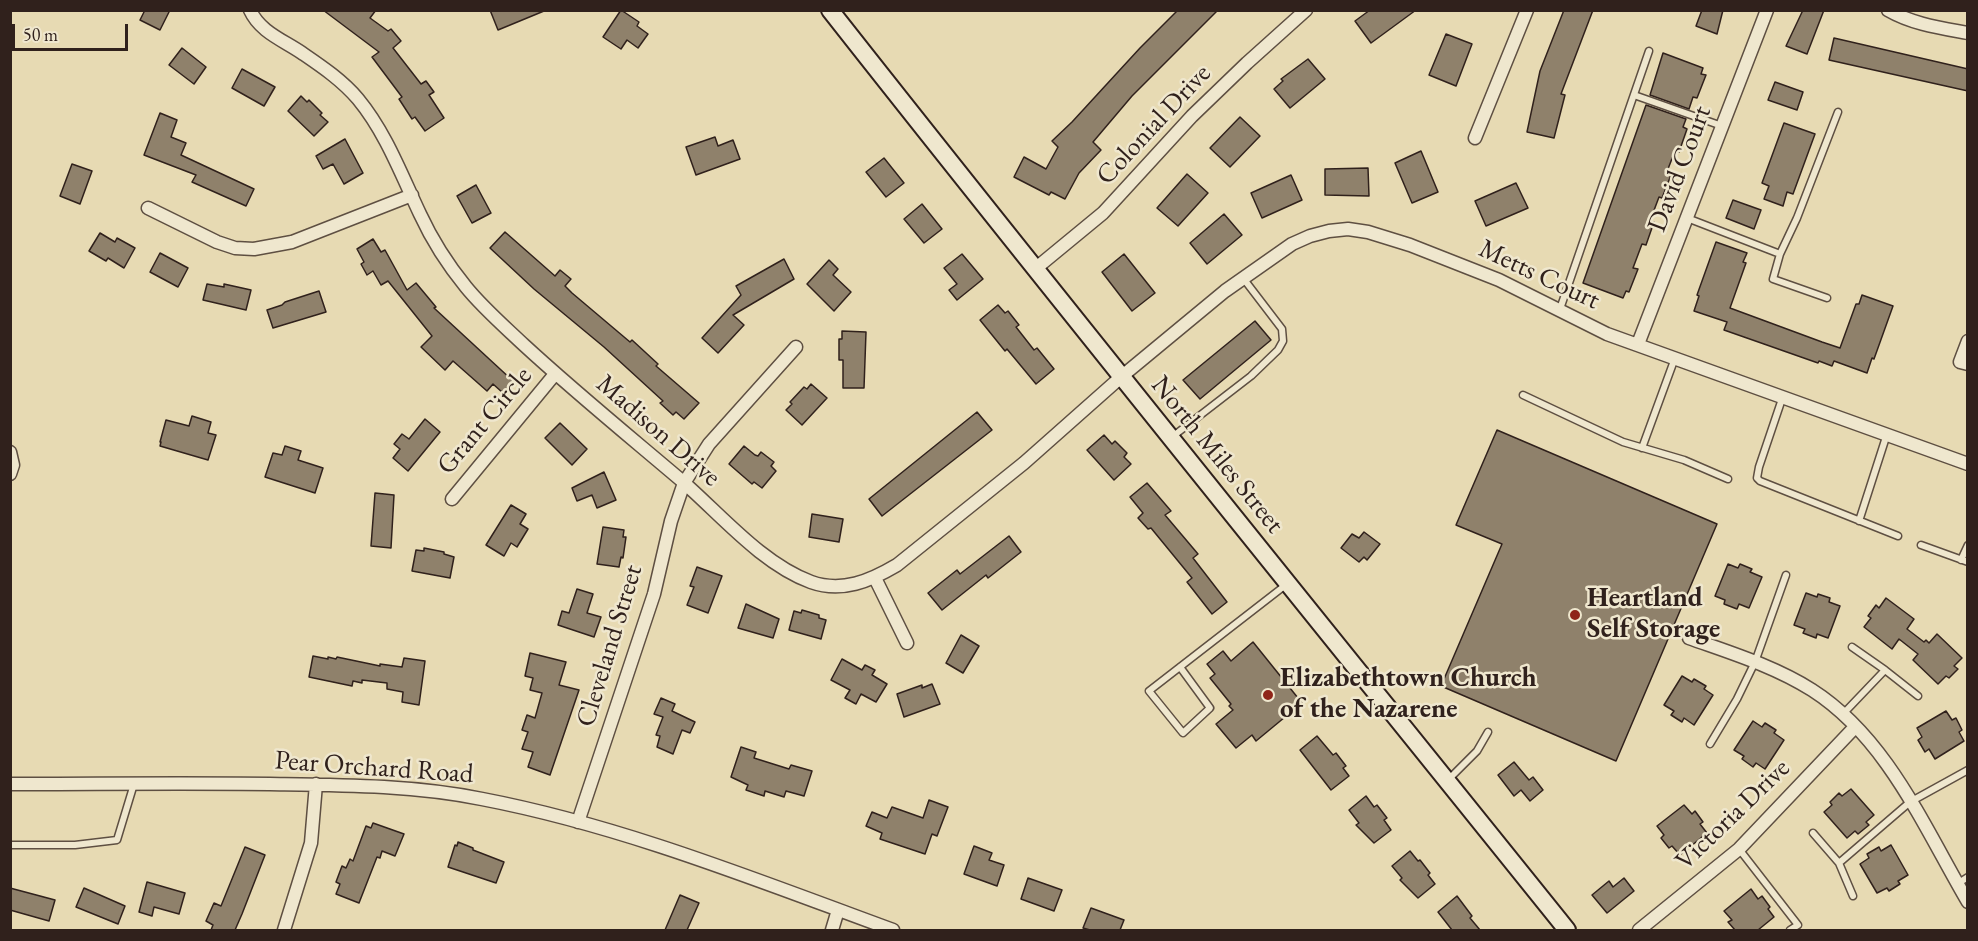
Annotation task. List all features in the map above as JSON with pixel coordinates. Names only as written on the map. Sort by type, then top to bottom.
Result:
[{"type":"main road","name":"North Miles Street","points":[[830,10],[1121,377],[1172,437],[1567,930]]},
{"type":"street","name":"Madison Drive","points":[[250,10],[254,20],[266,31],[300,51],[328,72],[356,97],[372,117],[387,141],[435,242],[466,288],[486,309],[555,374],[684,483],[744,538],[790,572],[812,582],[834,586],[856,584],[874,578],[897,565],[1024,463],[1121,377]]},
{"type":"street","name":"Colonial Drive","points":[[1035,269],[1103,213],[1192,116],[1306,10]]},
{"type":"street","points":[[1475,138],[1527,10]]},
{"type":"street","name":"David Court","points":[[1638,344],[1767,10]]},
{"type":"street","points":[[1888,10],[1926,25],[1968,33]]},
{"type":"street","points":[[148,208],[216,242],[235,248],[254,249],[292,242],[412,195]]},
{"type":"street","name":"Metts Court","points":[[1121,377],[1243,278],[1292,244],[1319,234],[1348,230],[1368,232],[1410,245],[1499,280],[1608,334],[1968,464]]},
{"type":"street","points":[[1968,341],[1960,362],[1968,364]]},
{"type":"street","name":"Cleveland Street","points":[[578,822],[654,594],[671,520],[684,483],[709,444],[796,347]]},
{"type":"street","name":"Grant Circle","points":[[452,499],[555,374]]},
{"type":"street","points":[[10,452],[13,465],[10,474]]},
{"type":"street","points":[[874,578],[907,643]]},
{"type":"street","points":[[1689,638],[1755,662],[1798,681],[1843,714],[1883,758],[1962,881],[1968,902]]},
{"type":"street","name":"Victoria Drive","points":[[1638,930],[1739,849],[1855,727]]},
{"type":"street","name":"Pear Orchard Road","points":[[10,784],[316,784],[415,790],[481,799],[578,822],[699,860],[893,930]]},
{"type":"street","points":[[284,930],[311,843],[316,784]]},
{"type":"street","points":[[832,930],[838,910]]},
{"type":"lane","points":[[1560,309],[1649,51]]},
{"type":"lane","points":[[1634,95],[1722,126]]},
{"type":"lane","points":[[1827,298],[1773,279],[1780,254],[1797,218],[1838,112]]},
{"type":"lane","points":[[1687,218],[1780,254]]},
{"type":"lane","points":[[1172,437],[1251,376],[1278,350],[1283,341],[1282,329],[1243,278]]},
{"type":"lane","points":[[1642,448],[1675,358]]},
{"type":"lane","points":[[1523,395],[1604,434],[1684,460],[1728,479]]},
{"type":"lane","points":[[1784,396],[1757,478],[1898,536]]},
{"type":"lane","points":[[1858,521],[1887,434]]},
{"type":"lane","points":[[1921,545],[1964,561],[1968,545]]},
{"type":"lane","points":[[1710,744],[1737,699],[1755,662],[1786,575]]},
{"type":"lane","points":[[1180,667],[1210,708],[1183,732],[1149,691],[1180,667],[1288,584]]},
{"type":"lane","points":[[1852,647],[1918,696]]},
{"type":"lane","points":[[1843,714],[1885,670]]},
{"type":"lane","points":[[1447,781],[1477,751],[1488,732]]},
{"type":"lane","points":[[1839,863],[1910,802],[1968,770]]},
{"type":"lane","points":[[10,845],[75,845],[117,840],[134,784]]},
{"type":"lane","points":[[1813,833],[1839,863],[1854,896]]},
{"type":"lane","points":[[1739,849],[1798,925],[1790,930]]},
{"type":"building","points":[[145,10],[170,10],[160,30],[140,20]]},
{"type":"building","points":[[323,10],[376,10],[370,18],[388,31],[391,29],[401,41],[393,48],[421,84],[426,81],[434,92],[429,95],[444,118],[425,131],[415,117],[412,119],[399,99],[402,97],[372,57],[379,52]]},
{"type":"building","points":[[490,10],[544,10],[544,11],[498,30]]},
{"type":"building","points":[[621,10],[639,22],[637,26],[648,34],[638,48],[627,40],[621,49],[603,37]]},
{"type":"building","points":[[1178,10],[1218,10],[1132,96],[1093,142],[1101,150],[1079,173],[1065,199],[1051,192],[1049,195],[1014,177],[1024,157],[1046,169],[1058,147],[1052,141]]},
{"type":"building","points":[[1370,10],[1416,10],[1371,43],[1355,21]]},
{"type":"building","points":[[1564,10],[1593,10],[1561,94],[1565,95],[1554,138],[1527,132],[1540,71]]},
{"type":"building","points":[[1702,10],[1723,10],[1717,34],[1696,26]]},
{"type":"building","points":[[1803,10],[1824,10],[1807,54],[1786,46]]},
{"type":"building","points":[[1446,34],[1472,44],[1456,86],[1429,75]]},
{"type":"building","points":[[1834,38],[1968,69],[1968,91],[1829,60]]},
{"type":"building","points":[[182,48],[206,67],[194,84],[169,65]]},
{"type":"building","points":[[1663,53],[1703,68],[1701,74],[1706,75],[1697,98],[1693,97],[1689,109],[1650,95]]},
{"type":"building","points":[[1308,59],[1325,79],[1290,108],[1274,89],[1283,81],[1281,79]]},
{"type":"building","points":[[242,69],[275,87],[264,106],[232,88]]},
{"type":"building","points":[[1775,82],[1803,92],[1797,110],[1768,100]]},
{"type":"building","points":[[301,96],[307,102],[309,100],[328,122],[314,136],[288,111]]},
{"type":"building","points":[[1646,105],[1686,119],[1683,127],[1687,129],[1679,152],[1675,151],[1666,174],[1671,175],[1650,221],[1654,222],[1646,245],[1642,244],[1633,268],[1638,269],[1629,292],[1626,291],[1623,298],[1583,283]]},
{"type":"building","points":[[160,113],[177,120],[171,137],[186,143],[181,155],[254,189],[246,206],[192,182],[196,175],[144,155]]},
{"type":"building","points":[[1240,117],[1260,136],[1230,167],[1210,148]]},
{"type":"building","points":[[1784,123],[1815,134],[1793,194],[1787,192],[1783,206],[1764,199],[1769,186],[1762,183]]},
{"type":"building","points":[[715,137],[718,146],[733,140],[740,159],[696,175],[686,147]]},
{"type":"building","points":[[345,139],[363,173],[344,184],[333,164],[323,169],[316,156]]},
{"type":"building","points":[[1421,151],[1438,192],[1412,203],[1395,163]]},
{"type":"building","points":[[884,158],[904,183],[886,197],[866,172]]},
{"type":"building","points":[[72,164],[92,171],[80,204],[60,196]]},
{"type":"building","points":[[1368,168],[1369,196],[1325,195],[1325,169]]},
{"type":"building","points":[[1187,174],[1208,193],[1178,226],[1157,208]]},
{"type":"building","points":[[1291,175],[1302,200],[1262,218],[1251,193]]},
{"type":"building","points":[[1516,183],[1528,208],[1486,226],[1475,201]]},
{"type":"building","points":[[476,185],[491,213],[472,223],[457,196]]},
{"type":"building","points":[[1733,200],[1761,210],[1754,229],[1726,218]]},
{"type":"building","points":[[922,204],[942,229],[924,243],[904,219]]},
{"type":"building","points":[[1224,214],[1242,235],[1207,264],[1190,243]]},
{"type":"building","points":[[505,232],[555,276],[560,270],[571,279],[565,286],[572,293],[630,342],[632,340],[658,364],[656,366],[699,403],[684,419],[676,412],[673,415],[660,403],[663,401],[604,347],[534,289],[490,248]]},
{"type":"building","points":[[100,233],[115,242],[117,238],[135,248],[124,268],[108,258],[106,261],[89,251]]},
{"type":"building","points":[[373,239],[381,252],[385,250],[407,290],[416,283],[436,307],[434,308],[513,381],[503,393],[493,384],[487,391],[453,361],[445,370],[421,347],[432,336],[388,281],[381,285],[373,271],[367,275],[361,264],[364,262],[357,249]]},
{"type":"building","points":[[1716,242],[1747,253],[1743,262],[1746,263],[1730,308],[1822,342],[1840,348],[1856,304],[1859,304],[1862,295],[1893,306],[1867,373],[1834,361],[1832,366],[1819,361],[1818,363],[1724,330],[1727,322],[1694,311],[1699,296],[1697,295]]},
{"type":"building","points":[[160,253],[188,268],[178,287],[150,272]]},
{"type":"building","points":[[962,254],[983,279],[957,300],[949,290],[957,284],[944,268]]},
{"type":"building","points":[[1124,254],[1155,293],[1132,311],[1102,272]]},
{"type":"building","points":[[784,259],[794,279],[733,315],[744,325],[718,353],[702,338],[741,295],[736,286]]},
{"type":"building","points":[[829,260],[838,269],[833,275],[851,292],[834,311],[807,284]]},
{"type":"building","points":[[207,284],[224,287],[224,284],[251,290],[246,310],[203,300]]},
{"type":"building","points":[[319,291],[326,312],[273,328],[267,310]]},
{"type":"building","points":[[998,305],[1005,313],[1008,311],[1019,325],[1016,327],[1034,350],[1037,348],[1054,369],[1036,384],[980,320]]},
{"type":"building","points":[[1255,321],[1271,340],[1200,399],[1183,380]]},
{"type":"building","points":[[842,331],[866,332],[864,388],[843,388],[843,360],[839,360],[839,339],[842,339]]},
{"type":"building","points":[[811,384],[827,398],[802,425],[786,410],[804,387],[807,389]]},
{"type":"building","points":[[977,412],[992,430],[882,516],[869,499]]},
{"type":"building","points":[[192,416],[211,422],[208,433],[216,435],[208,460],[160,446],[166,420],[189,426]]},
{"type":"building","points":[[425,419],[440,432],[408,471],[393,458],[400,449],[394,444],[402,434],[409,439]]},
{"type":"building","points":[[560,423],[587,449],[572,465],[545,438]]},
{"type":"building","name":"Heartland Self Storage","points":[[1497,430],[1717,524],[1616,761],[1441,686],[1502,544],[1456,525]]},
{"type":"building","points":[[1104,435],[1112,444],[1115,441],[1127,453],[1124,457],[1131,464],[1114,480],[1087,450]]},
{"type":"building","points":[[285,446],[301,451],[298,460],[323,468],[315,493],[265,477],[273,453],[282,455]]},
{"type":"building","points":[[744,446],[755,455],[758,456],[761,452],[774,462],[771,466],[776,471],[762,488],[754,482],[752,484],[729,464]]},
{"type":"building","points":[[604,472],[616,500],[597,508],[592,495],[577,501],[572,488]]},
{"type":"building","points":[[1147,483],[1171,511],[1165,515],[1198,554],[1193,558],[1227,602],[1212,614],[1187,582],[1192,578],[1151,528],[1148,529],[1138,518],[1143,513],[1130,497]]},
{"type":"building","points":[[375,493],[394,495],[391,548],[371,546]]},
{"type":"building","points":[[511,505],[526,514],[520,524],[528,529],[517,547],[511,543],[504,556],[486,545]]},
{"type":"building","points":[[812,514],[843,519],[839,542],[809,537]]},
{"type":"building","points":[[603,527],[624,530],[623,537],[626,537],[623,558],[621,557],[619,567],[597,564]]},
{"type":"building","points":[[1364,532],[1380,544],[1367,560],[1364,557],[1359,562],[1341,548],[1352,534],[1359,538]]},
{"type":"building","points":[[1009,536],[1021,552],[988,578],[986,575],[942,610],[928,593],[957,570],[960,574]]},
{"type":"building","points":[[424,548],[444,552],[454,557],[450,578],[412,571],[416,550],[424,551]]},
{"type":"building","points":[[1728,564],[1738,568],[1740,564],[1752,569],[1750,572],[1762,577],[1749,608],[1739,604],[1737,609],[1724,604],[1725,600],[1715,596]]},
{"type":"building","points":[[697,567],[722,576],[708,613],[687,605],[694,587],[690,586]]},
{"type":"building","points":[[577,589],[593,594],[587,613],[601,617],[594,637],[558,625],[562,611],[569,613]]},
{"type":"building","points":[[1806,593],[1830,598],[1829,602],[1840,606],[1828,638],[1817,634],[1816,638],[1803,633],[1805,629],[1794,625]]},
{"type":"building","points":[[1886,598],[1914,619],[1907,629],[1924,642],[1926,640],[1929,643],[1937,634],[1962,658],[1954,666],[1958,669],[1949,678],[1946,676],[1938,684],[1913,660],[1918,654],[1899,639],[1892,649],[1864,627],[1871,618],[1868,616],[1876,605],[1879,608]]},
{"type":"building","points":[[746,604],[779,619],[773,638],[738,628]]},
{"type":"building","points":[[802,610],[819,615],[819,618],[826,620],[821,639],[789,630],[794,611],[801,613]]},
{"type":"building","points":[[961,635],[979,646],[963,673],[946,663]]},
{"type":"building","name":"Elizabethtown Church of the Nazarene","points":[[1253,642],[1302,703],[1256,741],[1252,735],[1236,748],[1216,724],[1233,710],[1229,706],[1231,704],[1210,678],[1215,674],[1207,664],[1223,651],[1231,661]]},
{"type":"building","points":[[530,653],[566,662],[559,685],[579,690],[550,775],[528,767],[533,752],[522,749],[528,732],[522,730],[527,715],[535,718],[542,693],[530,690],[533,678],[525,676]]},
{"type":"building","points":[[313,656],[328,659],[328,657],[336,659],[337,657],[380,666],[380,664],[402,667],[404,658],[425,661],[419,705],[402,702],[403,692],[387,689],[387,683],[362,680],[362,683],[353,681],[352,686],[309,677]]},
{"type":"building","points":[[842,659],[862,670],[865,665],[875,670],[872,675],[887,684],[876,702],[861,694],[856,704],[845,698],[850,690],[831,680]]},
{"type":"building","points":[[1682,676],[1692,682],[1694,679],[1706,686],[1704,689],[1713,695],[1694,725],[1684,718],[1682,722],[1671,715],[1674,711],[1664,705]]},
{"type":"building","points":[[932,684],[940,704],[904,717],[897,694]]},
{"type":"building","points":[[661,698],[675,704],[672,711],[695,722],[690,733],[682,730],[673,754],[657,747],[660,736],[656,735],[663,717],[654,714]]},
{"type":"building","points":[[1946,711],[1952,720],[1956,718],[1964,741],[1935,759],[1929,749],[1925,752],[1918,740],[1922,737],[1917,728]]},
{"type":"building","points":[[1753,721],[1762,727],[1765,723],[1776,730],[1774,733],[1784,740],[1765,769],[1756,763],[1753,767],[1742,759],[1744,756],[1734,750]]},
{"type":"building","points":[[1317,736],[1333,755],[1336,753],[1346,766],[1343,768],[1349,776],[1331,790],[1300,750]]},
{"type":"building","points":[[741,747],[756,752],[754,758],[789,769],[791,765],[812,771],[804,796],[786,791],[784,797],[765,791],[764,796],[746,790],[748,785],[731,777]]},
{"type":"building","points":[[1514,762],[1529,780],[1533,777],[1543,790],[1530,801],[1521,790],[1514,796],[1498,775]]},
{"type":"building","points":[[1851,789],[1874,815],[1866,822],[1869,825],[1858,834],[1855,831],[1847,838],[1824,812],[1832,805],[1830,802],[1839,793],[1842,796]]},
{"type":"building","points":[[1366,796],[1374,807],[1377,805],[1387,818],[1384,820],[1391,830],[1374,843],[1356,825],[1359,823],[1349,810]]},
{"type":"building","points":[[929,800],[948,807],[937,836],[932,834],[925,854],[880,839],[882,833],[866,826],[872,812],[887,818],[892,807],[923,818]]},
{"type":"building","points":[[1684,805],[1692,814],[1695,811],[1703,822],[1700,824],[1707,833],[1680,855],[1672,846],[1669,848],[1661,838],[1664,835],[1657,826]]},
{"type":"building","points":[[373,823],[404,834],[395,856],[382,851],[380,858],[377,857],[359,903],[336,894],[340,884],[336,882],[342,866],[346,868],[350,859],[353,861],[366,826],[371,828]]},
{"type":"building","points":[[458,842],[504,862],[496,883],[448,867]]},
{"type":"building","points":[[1891,845],[1908,875],[1898,881],[1900,884],[1889,891],[1887,888],[1877,893],[1860,864],[1869,858],[1867,854],[1879,847],[1881,851]]},
{"type":"building","points":[[974,846],[992,853],[989,860],[1004,865],[997,886],[964,874]]},
{"type":"building","points":[[245,847],[265,855],[242,914],[235,930],[211,930],[213,925],[206,921],[214,903],[221,906]]},
{"type":"building","points":[[1410,851],[1430,873],[1428,875],[1435,884],[1418,898],[1400,880],[1402,878],[1392,866]]},
{"type":"building","points":[[1028,878],[1062,890],[1054,911],[1021,899]]},
{"type":"building","points":[[1624,878],[1634,891],[1607,913],[1592,895],[1609,881],[1613,887]]},
{"type":"building","points":[[147,882],[185,893],[179,914],[154,907],[152,916],[139,912]]},
{"type":"building","points":[[10,888],[55,900],[49,921],[10,910]]},
{"type":"building","points":[[84,888],[125,906],[118,924],[76,907]]},
{"type":"building","points":[[1751,889],[1758,899],[1762,896],[1774,917],[1758,930],[1735,930],[1728,922],[1732,920],[1724,911]]},
{"type":"building","points":[[680,895],[699,903],[687,930],[665,930]]},
{"type":"building","points":[[1457,896],[1480,930],[1452,930],[1438,912]]},
{"type":"building","points":[[1091,908],[1124,920],[1120,930],[1083,928]]},
{"type":"place","name":"Heartland Self Storage","points":[[1575,615]]},
{"type":"place","name":"Elizabethtown Church of the Nazarene","points":[[1268,695]]}]
